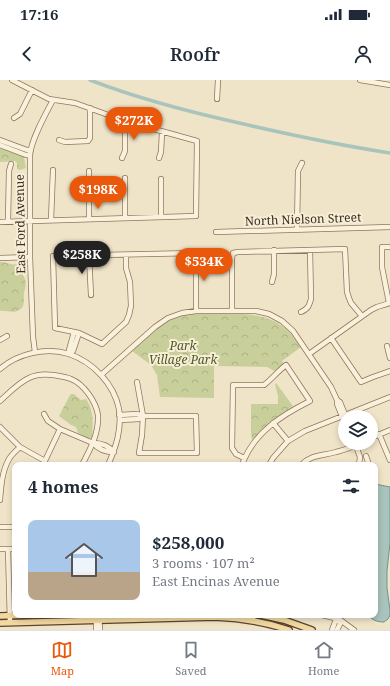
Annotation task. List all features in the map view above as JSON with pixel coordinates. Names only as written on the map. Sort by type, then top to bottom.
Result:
[{"type":"main road","points":[[0,616],[10,616]]},
{"type":"main road","points":[[0,623],[98,618],[253,618],[267,624],[289,630]]},
{"type":"main road","points":[[273,618],[312,630]]},
{"type":"street","points":[[0,222],[196,216],[197,141],[125,121],[75,103],[52,100],[12,80]]},
{"type":"street","points":[[217,99],[218,80]]},
{"type":"street","points":[[360,80],[390,85]]},
{"type":"street","points":[[14,118],[20,114],[32,90]]},
{"type":"street","name":"East Ford Avenue","points":[[35,352],[33,337],[30,257],[30,156],[34,139],[52,100]]},
{"type":"street","points":[[59,140],[65,142],[88,141],[90,138],[90,108]]},
{"type":"street","points":[[122,158],[126,150],[125,121]]},
{"type":"street","points":[[159,158],[161,152],[162,132]]},
{"type":"street","points":[[0,140],[26,150],[31,150]]},
{"type":"street","points":[[0,145],[30,156]]},
{"type":"street","points":[[297,229],[298,170],[302,163]]},
{"type":"street","points":[[8,222],[9,171],[11,164]]},
{"type":"street","points":[[51,220],[53,170]]},
{"type":"street","points":[[89,171],[89,219]]},
{"type":"street","points":[[125,178],[125,218]]},
{"type":"street","points":[[161,179],[161,217]]},
{"type":"street","name":"North Nielson Street","points":[[216,232],[390,227]]},
{"type":"street","points":[[309,354],[377,306],[390,303],[382,267],[382,247],[390,247]]},
{"type":"street","points":[[232,310],[233,253],[274,250],[345,249],[349,298],[351,303],[362,316]]},
{"type":"street","points":[[272,282],[274,274],[274,250]]},
{"type":"street","points":[[301,312],[307,309],[311,299],[310,250]]},
{"type":"street","points":[[126,255],[126,268],[130,282],[131,306],[126,322],[102,344],[76,332],[56,328],[53,256],[196,253],[196,311]]},
{"type":"street","points":[[89,256],[91,295]]},
{"type":"street","points":[[0,258],[30,257]]},
{"type":"street","points":[[101,375],[162,322],[175,315],[196,311],[256,311],[269,314],[282,321],[293,331],[329,382],[340,410]]},
{"type":"street","points":[[69,354],[73,351],[76,332]]},
{"type":"street","points":[[0,340],[6,336]]},
{"type":"street","points":[[330,338],[361,382],[390,371]]},
{"type":"street","points":[[387,346],[390,358]]},
{"type":"street","points":[[0,369],[17,358],[35,352],[53,351],[69,354],[90,365],[105,379],[117,400],[120,418],[119,435],[109,462]]},
{"type":"street","points":[[243,462],[253,444],[264,431],[284,415],[310,401],[286,365],[264,385],[233,385],[232,448],[236,454],[244,458]]},
{"type":"street","points":[[0,401],[30,377],[44,374],[60,376],[73,380],[86,390],[93,401],[98,414],[97,429],[93,443],[84,462]]},
{"type":"street","points":[[120,418],[137,414],[143,416],[196,416],[197,453],[139,453],[143,416],[136,382]]},
{"type":"street","points":[[359,410],[390,397]]},
{"type":"street","points":[[44,414],[48,421],[60,429],[93,443],[108,452],[114,452]]},
{"type":"street","points":[[271,462],[288,441],[304,431],[338,418]]},
{"type":"street","points":[[273,423],[288,441]]},
{"type":"street","points":[[0,427],[20,447],[43,462]]},
{"type":"street","points":[[44,462],[60,429]]},
{"type":"street","points":[[390,430],[378,434],[390,460]]},
{"type":"street","points":[[0,500],[5,466],[10,457],[20,447]]},
{"type":"street","points":[[305,462],[318,456],[342,450]]},
{"type":"street","points":[[358,450],[359,462]]},
{"type":"street","points":[[366,456],[368,462]]},
{"type":"street","points":[[0,527],[12,527]]},
{"type":"street","points":[[0,549],[12,549]]},
{"type":"street","points":[[8,549],[10,623]]},
{"type":"street","points":[[96,630],[98,618]]},
{"type":"street","points":[[98,618],[100,630]]},
{"type":"street","points":[[332,630],[335,622],[339,618]]},
{"type":"street","points":[[338,630],[340,618]]},
{"type":"street","points":[[341,618],[354,630]]},
{"type":"green space","points":[[0,148],[24,157],[26,168],[20,170],[17,169],[17,163],[15,161],[0,162]]},
{"type":"green space","points":[[0,262],[19,264],[23,268],[22,274],[26,283],[24,303],[23,307],[17,311],[0,311]]},
{"type":"green space","name":"Park Village Park","points":[[203,313],[235,313],[267,318],[277,322],[285,328],[301,347],[282,361],[284,364],[274,371],[267,367],[214,366],[214,398],[160,397],[157,375],[151,365],[132,351],[163,324],[181,316]]},
{"type":"green space","points":[[276,383],[293,406],[252,440],[251,404],[278,404]]},
{"type":"green space","points":[[71,394],[74,394],[81,400],[86,399],[89,403],[92,417],[91,438],[87,438],[78,433],[76,427],[59,416]]},
{"type":"water","points":[[378,485],[390,487],[390,543],[387,588],[390,615],[384,622],[371,618],[378,618]]},
{"type":"waterway","points":[[90,80],[162,104],[198,113],[312,139],[390,153]]}]
